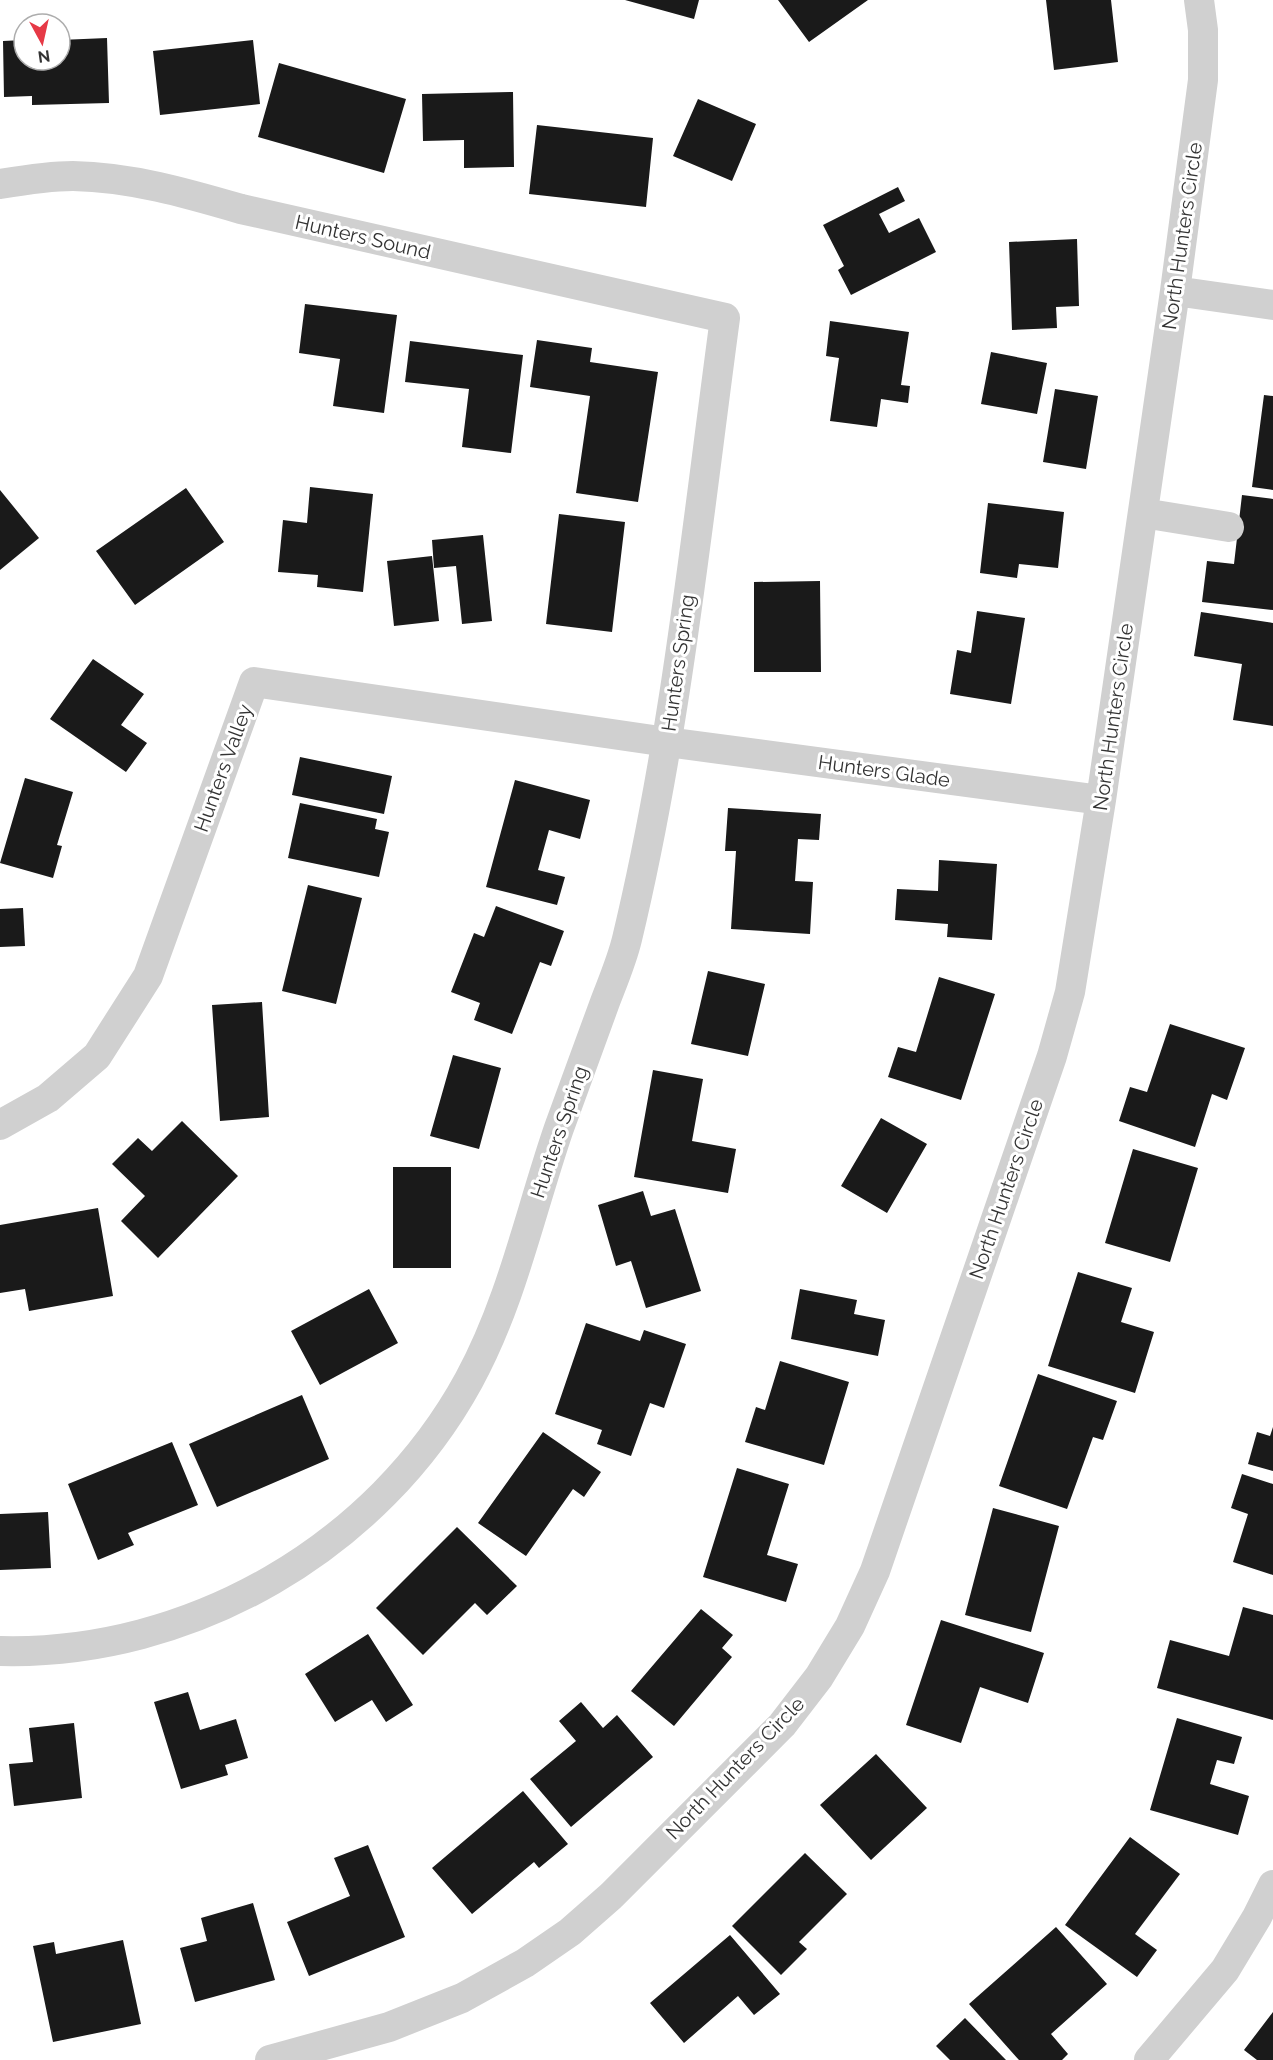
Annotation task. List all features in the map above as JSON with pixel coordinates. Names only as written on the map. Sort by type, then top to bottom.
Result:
[{"type":"street","name":"North Hunters Circle","points":[[270,2060],[389,2027],[462,1998],[525,1963],[561,1938],[611,1896],[782,1725],[819,1677],[850,1626],[875,1571],[1052,1056],[1070,992],[1143,513],[1203,80],[1203,30],[1199,0]]},
{"type":"street","name":"Hunters Sound","points":[[0,184],[37,178],[73,176],[166,187],[241,209],[725,318]]},
{"type":"street","points":[[1175,291],[1273,305]]},
{"type":"street","name":"Hunters Spring","points":[[0,1651],[74,1647],[129,1637],[182,1622],[234,1600],[283,1574],[329,1543],[372,1507],[410,1467],[440,1427],[469,1380],[500,1315],[558,1130],[626,944],[667,742],[725,318]]},
{"type":"street","points":[[1143,513],[1229,527]]},
{"type":"street","name":"Hunters Valley","points":[[0,1125],[48,1098],[97,1056],[148,976],[254,682],[667,742]]},
{"type":"street","name":"Hunters Glade","points":[[667,742],[1101,800]]},
{"type":"street","points":[[1156,2057],[1225,1970],[1257,1917],[1273,1884]]},
{"type":"building","points":[[625,0],[699,0],[694,19]]},
{"type":"building","points":[[778,0],[868,0],[809,42]]},
{"type":"building","points":[[1046,0],[1111,0],[1118,62],[1054,70]]},
{"type":"building","points":[[107,38],[109,103],[32,105],[32,96],[4,97],[3,41],[12,41],[12,72],[72,72],[72,39]]},
{"type":"building","points":[[253,40],[260,104],[160,115],[153,51]]},
{"type":"building","points":[[279,63],[406,99],[384,173],[258,137]]},
{"type":"building","points":[[513,92],[514,167],[464,168],[464,140],[423,141],[422,94]]},
{"type":"building","points":[[698,99],[756,124],[732,181],[673,156]]},
{"type":"building","points":[[537,125],[653,138],[646,207],[529,194]]},
{"type":"building","points":[[898,187],[905,201],[879,214],[889,233],[919,218],[936,252],[851,295],[838,270],[844,266],[823,225]]},
{"type":"building","points":[[1077,239],[1079,306],[1056,307],[1057,328],[1012,330],[1009,242]]},
{"type":"building","points":[[305,304],[397,315],[384,413],[333,406],[340,359],[299,353]]},
{"type":"building","points":[[830,321],[909,332],[901,385],[910,386],[908,403],[881,399],[877,427],[830,421],[839,358],[826,356]]},
{"type":"building","points":[[537,340],[592,348],[590,362],[658,372],[638,502],[576,493],[590,396],[530,387]]},
{"type":"building","points":[[410,341],[523,355],[511,453],[462,447],[469,389],[405,382]]},
{"type":"building","points":[[991,352],[1047,363],[1037,414],[981,404]]},
{"type":"building","points":[[1055,389],[1098,396],[1086,469],[1043,462]]},
{"type":"building","points":[[1264,395],[1273,396],[1273,490],[1252,487]]},
{"type":"building","points":[[310,487],[373,494],[363,592],[317,587],[318,575],[278,572],[283,520],[307,523]]},
{"type":"building","points":[[186,488],[224,542],[135,605],[96,551]]},
{"type":"building","points":[[0,490],[39,538],[0,570]]},
{"type":"building","points":[[1242,495],[1273,499],[1273,610],[1202,602],[1207,561],[1234,564]]},
{"type":"building","points":[[988,503],[1064,512],[1058,568],[1019,564],[1017,578],[980,573]]},
{"type":"building","points":[[559,514],[625,522],[612,632],[546,624]]},
{"type":"building","points":[[483,535],[492,621],[462,624],[456,566],[434,568],[432,540]]},
{"type":"building","points":[[432,556],[439,621],[394,626],[387,561]]},
{"type":"building","points":[[820,581],[821,672],[754,672],[754,582]]},
{"type":"building","points":[[977,611],[1025,618],[1011,704],[950,694],[957,650],[971,653]]},
{"type":"building","points":[[1201,612],[1273,623],[1273,726],[1233,720],[1242,664],[1194,656]]},
{"type":"building","points":[[93,659],[144,694],[121,725],[147,743],[126,772],[50,719]]},
{"type":"building","points":[[300,757],[392,776],[384,814],[292,795]]},
{"type":"building","points":[[25,778],[73,792],[57,845],[62,846],[53,878],[0,863]]},
{"type":"building","points":[[515,780],[590,800],[580,839],[549,830],[538,870],[565,877],[557,905],[486,887]]},
{"type":"building","points":[[300,803],[377,819],[375,829],[389,832],[379,877],[288,858]]},
{"type":"building","points":[[728,808],[821,814],[819,840],[798,839],[795,881],[813,882],[810,934],[731,929],[736,851],[725,851]]},
{"type":"building","points":[[939,860],[997,864],[992,940],[947,937],[948,924],[895,920],[897,889],[938,891]]},
{"type":"building","points":[[308,885],[362,898],[336,1004],[282,991]]},
{"type":"building","points":[[496,906],[564,931],[551,966],[540,962],[512,1034],[474,1020],[480,1003],[451,992],[474,933],[484,937]]},
{"type":"building","points":[[23,908],[25,946],[0,947],[0,909]]},
{"type":"building","points":[[708,971],[765,984],[748,1056],[691,1044]]},
{"type":"building","points":[[939,977],[995,994],[961,1100],[888,1077],[898,1047],[916,1052]]},
{"type":"building","points":[[262,1002],[269,1117],[220,1121],[212,1005]]},
{"type":"building","points":[[1170,1024],[1245,1048],[1227,1100],[1212,1094],[1195,1147],[1119,1121],[1130,1087],[1147,1092]]},
{"type":"building","points":[[453,1055],[501,1068],[479,1149],[430,1136]]},
{"type":"building","points":[[653,1070],[703,1079],[692,1141],[736,1149],[728,1193],[634,1177]]},
{"type":"building","points":[[881,1118],[927,1144],[887,1213],[841,1186]]},
{"type":"building","points":[[182,1121],[238,1176],[158,1258],[121,1221],[145,1196],[112,1164],[138,1138],[152,1151]]},
{"type":"building","points":[[1133,1149],[1198,1168],[1170,1262],[1105,1243]]},
{"type":"building","points":[[393,1167],[451,1167],[451,1268],[393,1268]]},
{"type":"building","points":[[643,1191],[651,1216],[675,1209],[701,1291],[646,1308],[631,1261],[616,1266],[598,1205]]},
{"type":"building","points":[[98,1208],[113,1296],[29,1311],[25,1289],[0,1293],[0,1225]]},
{"type":"building","points":[[1078,1272],[1132,1288],[1121,1322],[1154,1332],[1135,1393],[1048,1366]]},
{"type":"building","points":[[369,1289],[398,1343],[320,1385],[291,1331]]},
{"type":"building","points":[[800,1289],[857,1300],[854,1314],[885,1320],[878,1356],[791,1339]]},
{"type":"building","points":[[586,1323],[640,1341],[644,1330],[686,1344],[664,1408],[650,1403],[631,1456],[597,1444],[602,1430],[555,1414]]},
{"type":"building","points":[[780,1361],[849,1382],[824,1465],[745,1442],[756,1407],[765,1410]]},
{"type":"building","points":[[1038,1374],[1117,1401],[1103,1440],[1093,1437],[1067,1509],[999,1486]]},
{"type":"building","points":[[302,1395],[329,1459],[217,1507],[189,1444]]},
{"type":"building","points":[[1273,1427],[1273,1471],[1248,1464],[1257,1432],[1270,1436]]},
{"type":"building","points":[[543,1432],[601,1472],[584,1497],[573,1489],[526,1556],[478,1523]]},
{"type":"building","points":[[172,1442],[198,1505],[128,1533],[134,1545],[98,1560],[68,1484]]},
{"type":"building","points":[[737,1468],[789,1484],[767,1555],[798,1564],[786,1602],[703,1577]]},
{"type":"building","points":[[1242,1474],[1273,1484],[1273,1575],[1233,1562],[1248,1514],[1231,1508]]},
{"type":"building","points":[[993,1508],[1059,1526],[1031,1632],[965,1615]]},
{"type":"building","points":[[48,1512],[51,1568],[0,1570],[0,1514]]},
{"type":"building","points":[[457,1527],[517,1586],[487,1615],[475,1603],[423,1655],[376,1608]]},
{"type":"building","points":[[1243,1607],[1273,1615],[1273,1720],[1157,1688],[1170,1640],[1229,1656]]},
{"type":"building","points":[[701,1609],[733,1635],[722,1648],[732,1657],[674,1726],[631,1691]]},
{"type":"building","points":[[941,1620],[1044,1653],[1028,1703],[980,1687],[961,1743],[906,1725]]},
{"type":"building","points":[[368,1634],[413,1705],[386,1722],[372,1700],[335,1722],[305,1674]]},
{"type":"building","points":[[188,1692],[200,1730],[236,1719],[248,1758],[225,1765],[228,1775],[181,1789],[154,1702]]},
{"type":"building","points":[[581,1702],[603,1728],[617,1715],[653,1757],[571,1827],[530,1779],[576,1741],[559,1721]]},
{"type":"building","points":[[1177,1718],[1242,1737],[1234,1764],[1217,1760],[1210,1784],[1249,1796],[1238,1835],[1150,1810]]},
{"type":"building","points":[[74,1723],[82,1798],[14,1806],[9,1764],[33,1762],[29,1728]]},
{"type":"building","points":[[876,1754],[927,1808],[871,1860],[820,1805]]},
{"type":"building","points":[[523,1791],[568,1844],[539,1868],[534,1862],[472,1914],[432,1868]]},
{"type":"building","points":[[1130,1837],[1180,1874],[1135,1934],[1157,1950],[1137,1977],[1065,1925]]},
{"type":"building","points":[[368,1845],[405,1937],[309,1976],[287,1922],[350,1896],[334,1858]]},
{"type":"building","points":[[805,1853],[847,1894],[799,1942],[807,1949],[781,1975],[732,1926]]},
{"type":"building","points":[[253,1903],[275,1980],[195,2002],[180,1948],[207,1941],[201,1918]]},
{"type":"building","points":[[1056,1927],[1107,1984],[1051,2034],[1068,2054],[1062,2060],[1019,2060],[969,2004]]},
{"type":"building","points":[[730,1935],[780,1994],[754,2015],[738,1996],[684,2043],[650,2003]]},
{"type":"building","points":[[123,1940],[141,2024],[53,2042],[33,1946],[54,1942],[56,1954]]},
{"type":"building","points":[[1273,2012],[1273,2060],[1257,2060],[1244,2050]]},
{"type":"building","points":[[965,2018],[1006,2060],[950,2060],[936,2046]]}]
